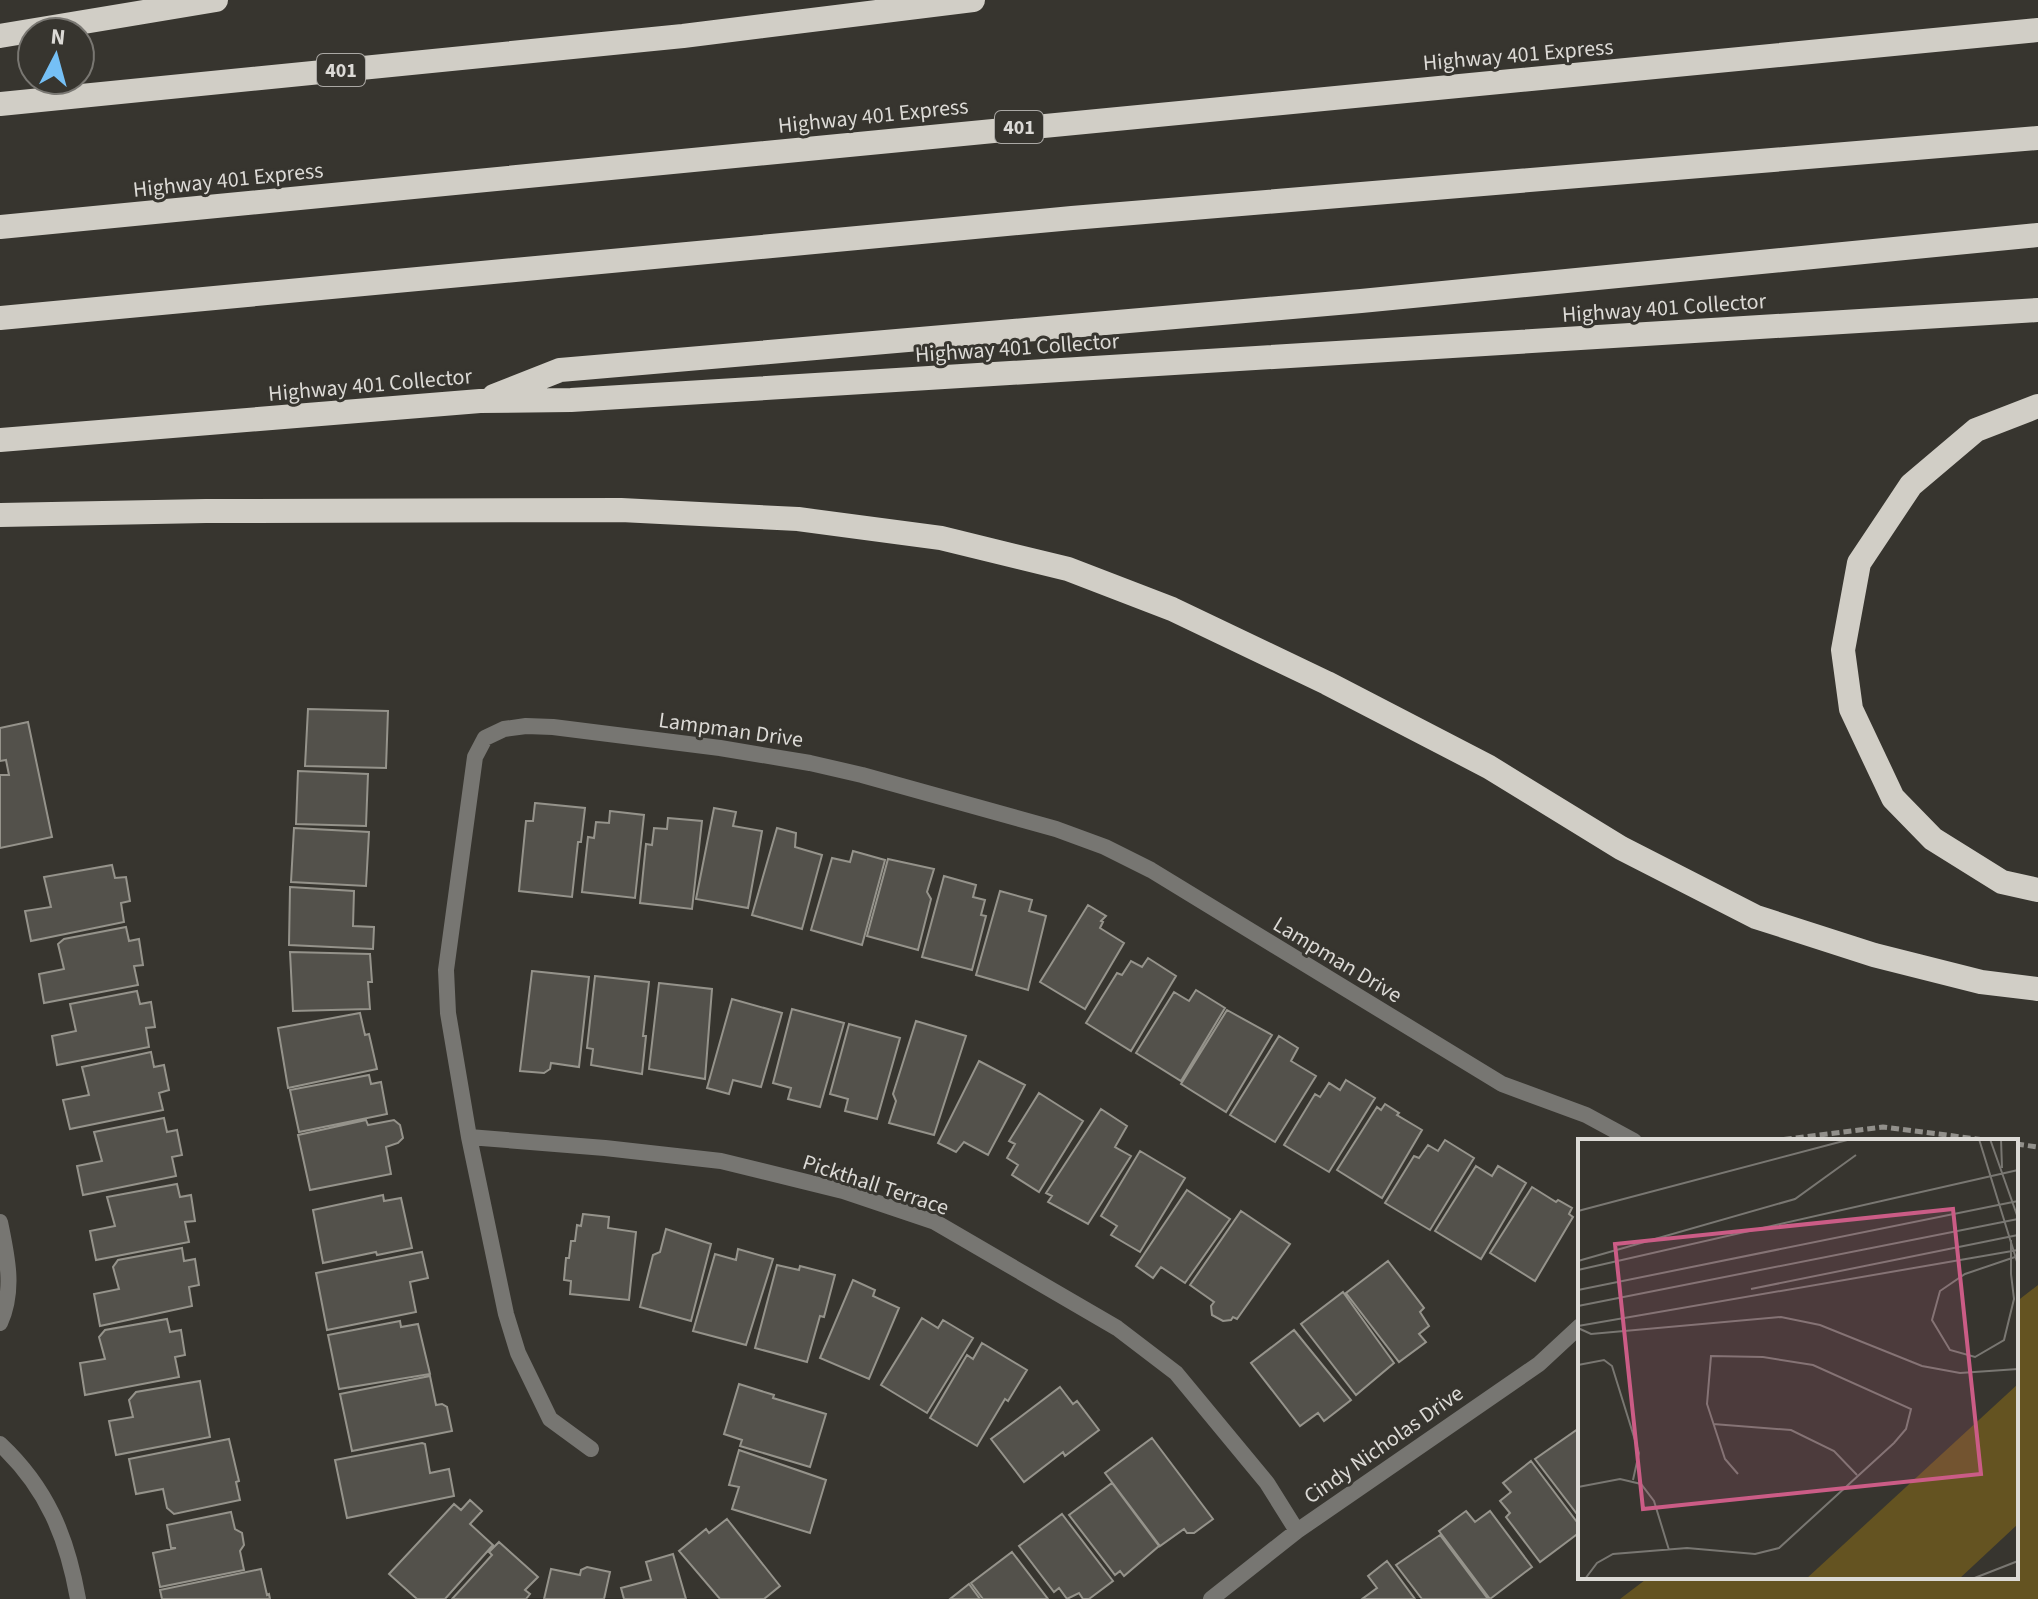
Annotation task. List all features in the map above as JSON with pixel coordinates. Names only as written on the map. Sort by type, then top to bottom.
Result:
[{"type":"highway","points":[[0,36],[216,0]]},
{"type":"highway","name":"401","points":[[0,104],[683,36],[973,0]]},
{"type":"highway","name":"Highway 401 Express","points":[[0,227],[2038,30]]},
{"type":"highway","points":[[0,318],[1072,218],[2038,138]]},
{"type":"highway","points":[[480,401],[560,370],[1377,300],[2038,235]]},
{"type":"highway","name":"Highway 401 Collector","points":[[0,440],[480,401],[571,400],[2038,310]]},
{"type":"highway","points":[[2038,406],[1976,430],[1911,485],[1859,563],[1843,650],[1851,709],[1893,798],[1933,839],[2002,882],[2038,890]]},
{"type":"highway","points":[[0,515],[621,510],[798,519],[941,538],[1068,569],[1172,609],[1327,683],[1489,767],[1621,848],[1756,917],[1889,959],[1981,982],[2038,989]]},
{"type":"street","name":"Lampman Drive","points":[[591,1449],[550,1419],[522,1364],[506,1314],[469,1137],[448,1013],[446,970],[475,757],[485,738],[504,729],[526,726],[679,743],[810,763],[1056,829],[1151,870],[1502,1084],[1586,1115],[1630,1139]]},
{"type":"street","name":"Pickthall Terrace","points":[[469,1137],[721,1161],[843,1191],[935,1222],[1117,1328],[1176,1373],[1267,1483],[1297,1531]]},
{"type":"street","points":[[0,1222],[8,1261],[9,1287],[0,1323]]},
{"type":"street","name":"Cindy Nicholas Drive","points":[[1211,1599],[1297,1531],[1539,1364],[1578,1328]]},
{"type":"street","points":[[0,1444],[43,1493],[70,1557],[78,1599]]},
{"type":"path","points":[[1788,1139],[1883,1127],[1977,1139]]},
{"type":"path","points":[[2018,1144],[2038,1147]]},
{"type":"shaded area","points":[[2038,1285],[2038,1599],[1620,1599],[1646,1579],[2018,1579],[2018,1300]]},
{"type":"building","points":[[308,709],[388,711],[386,768],[305,766]]},
{"type":"building","points":[[28,722],[52,837],[0,848],[0,775],[9,775],[6,760],[0,761],[0,728]]},
{"type":"building","points":[[298,771],[368,774],[366,826],[296,824]]},
{"type":"building","points":[[535,803],[585,808],[572,897],[519,891],[526,821],[533,821]]},
{"type":"building","points":[[714,808],[736,812],[733,826],[762,831],[748,908],[696,899]]},
{"type":"building","points":[[610,811],[644,815],[635,898],[582,892],[588,837],[594,838],[596,822],[609,823]]},
{"type":"building","points":[[668,818],[702,821],[692,909],[640,903],[646,844],[652,845],[654,828],[667,829]]},
{"type":"building","points":[[294,828],[369,832],[366,886],[291,882]]},
{"type":"building","points":[[777,828],[796,833],[795,847],[822,855],[802,929],[752,915]]},
{"type":"building","points":[[853,851],[885,860],[862,945],[811,930],[832,858],[850,862]]},
{"type":"building","points":[[888,859],[934,869],[927,892],[931,899],[918,950],[867,936]]},
{"type":"building","points":[[112,865],[115,878],[126,877],[130,901],[121,903],[124,922],[31,941],[25,911],[51,907],[44,877]]},
{"type":"building","points":[[944,876],[976,885],[973,897],[985,900],[981,915],[986,916],[972,970],[922,957]]},
{"type":"building","points":[[290,887],[354,891],[353,926],[374,927],[373,949],[289,945]]},
{"type":"building","points":[[1000,891],[1032,900],[1029,911],[1046,916],[1028,990],[976,975]]},
{"type":"building","points":[[1088,905],[1106,916],[1100,928],[1124,943],[1085,1009],[1040,982]]},
{"type":"building","points":[[126,927],[129,941],[139,939],[143,965],[134,966],[138,985],[44,1003],[39,974],[64,969],[58,944],[64,939]]},
{"type":"building","points":[[290,952],[370,954],[370,1009],[293,1011]]},
{"type":"building","points":[[1148,958],[1176,976],[1131,1051],[1086,1023],[1117,973],[1122,975],[1131,961],[1142,967]]},
{"type":"building","points":[[532,971],[589,977],[579,1067],[551,1063],[550,1069],[544,1073],[520,1071]]},
{"type":"building","points":[[595,976],[649,982],[642,1074],[591,1065],[593,1049],[587,1048]]},
{"type":"building","points":[[659,983],[712,989],[705,1079],[649,1069]]},
{"type":"building","points":[[1196,990],[1225,1008],[1181,1081],[1136,1053],[1174,992],[1189,1001]]},
{"type":"building","points":[[137,991],[140,1004],[151,1002],[155,1027],[146,1028],[149,1047],[57,1065],[52,1036],[76,1031],[70,1004]]},
{"type":"building","points":[[732,999],[782,1013],[761,1087],[733,1080],[729,1094],[707,1088]]},
{"type":"building","points":[[792,1009],[844,1023],[820,1107],[788,1099],[791,1088],[773,1083]]},
{"type":"building","points":[[1227,1010],[1272,1035],[1226,1112],[1181,1084]]},
{"type":"building","points":[[360,1013],[365,1035],[369,1034],[377,1069],[288,1088],[278,1028]]},
{"type":"building","points":[[916,1021],[966,1036],[934,1135],[889,1123],[896,1101],[893,1094]]},
{"type":"building","points":[[849,1024],[900,1038],[877,1119],[845,1111],[848,1099],[830,1094]]},
{"type":"building","points":[[1279,1036],[1298,1048],[1291,1061],[1316,1076],[1275,1142],[1230,1115]]},
{"type":"building","points":[[151,1052],[154,1067],[164,1065],[169,1090],[159,1093],[163,1110],[70,1129],[63,1100],[89,1095],[82,1067]]},
{"type":"building","points":[[979,1061],[1025,1085],[988,1155],[964,1142],[956,1152],[938,1143]]},
{"type":"building","points":[[369,1075],[371,1084],[381,1082],[387,1114],[299,1132],[290,1090]]},
{"type":"building","points":[[1346,1080],[1375,1098],[1329,1172],[1284,1145],[1315,1094],[1320,1097],[1329,1083],[1340,1090]]},
{"type":"building","points":[[1039,1093],[1083,1121],[1039,1192],[1012,1175],[1018,1165],[1007,1158],[1015,1144],[1009,1141]]},
{"type":"building","points":[[1385,1104],[1422,1130],[1382,1198],[1337,1170],[1377,1107],[1381,1110]]},
{"type":"building","points":[[1101,1109],[1127,1126],[1115,1147],[1131,1156],[1088,1224],[1048,1202],[1052,1196],[1046,1193]]},
{"type":"building","points":[[164,1118],[167,1132],[177,1130],[182,1155],[172,1157],[176,1176],[83,1195],[77,1166],[102,1161],[94,1132]]},
{"type":"building","points":[[366,1120],[368,1125],[394,1120],[400,1125],[403,1138],[386,1147],[391,1174],[310,1190],[298,1135]]},
{"type":"building","points":[[1445,1140],[1474,1158],[1430,1230],[1385,1203],[1414,1156],[1419,1158],[1428,1145],[1438,1151]]},
{"type":"building","points":[[1140,1151],[1185,1178],[1140,1252],[1111,1235],[1117,1226],[1101,1216]]},
{"type":"building","points":[[1476,1166],[1492,1176],[1498,1166],[1526,1183],[1481,1259],[1435,1231]]},
{"type":"building","points":[[177,1184],[180,1197],[191,1195],[195,1221],[185,1222],[189,1242],[96,1260],[90,1231],[115,1226],[107,1197]]},
{"type":"building","points":[[1532,1187],[1572,1208],[1569,1214],[1573,1217],[1535,1281],[1490,1253]]},
{"type":"building","points":[[1187,1190],[1230,1219],[1185,1283],[1161,1267],[1153,1278],[1136,1266]]},
{"type":"building","points":[[383,1195],[384,1201],[401,1198],[412,1248],[323,1263],[313,1210]]},
{"type":"building","points":[[1241,1211],[1290,1244],[1237,1319],[1233,1317],[1223,1321],[1212,1315],[1214,1302],[1190,1285]]},
{"type":"building","points":[[583,1214],[609,1217],[608,1228],[636,1232],[629,1300],[570,1294],[571,1281],[564,1280],[566,1258],[569,1258],[571,1241],[575,1241],[577,1225],[581,1226]]},
{"type":"building","points":[[666,1229],[711,1244],[691,1321],[640,1307],[653,1255],[660,1252]]},
{"type":"building","points":[[182,1248],[184,1261],[195,1259],[199,1285],[189,1287],[192,1306],[100,1326],[94,1294],[119,1289],[113,1267],[118,1260]]},
{"type":"building","points":[[738,1249],[773,1259],[746,1345],[693,1331],[715,1254],[736,1260]]},
{"type":"building","points":[[422,1252],[428,1278],[410,1282],[416,1312],[327,1330],[316,1273]]},
{"type":"building","points":[[1388,1261],[1424,1308],[1420,1312],[1429,1326],[1419,1334],[1426,1342],[1399,1362],[1346,1293]]},
{"type":"building","points":[[777,1265],[799,1270],[800,1266],[835,1275],[807,1362],[755,1348]]},
{"type":"building","points":[[853,1280],[875,1290],[873,1296],[899,1308],[869,1379],[820,1358]]},
{"type":"building","points":[[1343,1292],[1394,1363],[1356,1395],[1301,1324]]},
{"type":"building","points":[[922,1318],[938,1328],[943,1320],[973,1338],[927,1413],[881,1385]]},
{"type":"building","points":[[167,1319],[170,1332],[181,1330],[185,1355],[175,1357],[179,1377],[85,1395],[80,1363],[105,1359],[99,1337],[105,1330]]},
{"type":"building","points":[[400,1321],[401,1327],[418,1324],[430,1374],[339,1389],[328,1335]]},
{"type":"building","points":[[1294,1330],[1351,1400],[1324,1421],[1318,1413],[1300,1426],[1251,1363]]},
{"type":"building","points":[[982,1343],[1027,1370],[1008,1401],[1005,1399],[977,1446],[930,1418],[967,1355],[973,1359]]},
{"type":"building","points":[[430,1376],[436,1405],[447,1407],[452,1431],[352,1451],[340,1394]]},
{"type":"building","points":[[200,1381],[210,1437],[116,1455],[109,1421],[133,1417],[129,1400],[136,1392]]},
{"type":"building","points":[[739,1384],[826,1414],[810,1467],[740,1446],[742,1440],[724,1434]]},
{"type":"building","points":[[1060,1387],[1073,1404],[1077,1401],[1099,1430],[1065,1456],[1063,1452],[1024,1482],[991,1439]]},
{"type":"building","points":[[1578,1429],[1578,1515],[1535,1459]]},
{"type":"building","points":[[1152,1438],[1213,1519],[1194,1533],[1187,1533],[1184,1529],[1160,1546],[1105,1473]]},
{"type":"building","points":[[229,1439],[240,1500],[174,1514],[167,1508],[163,1489],[136,1494],[129,1459]]},
{"type":"building","points":[[425,1444],[430,1473],[449,1469],[454,1496],[347,1518],[335,1460]]},
{"type":"building","points":[[739,1450],[826,1480],[810,1533],[732,1509],[739,1487],[729,1485]]},
{"type":"building","points":[[1531,1461],[1578,1523],[1578,1534],[1540,1562],[1506,1517],[1510,1513],[1500,1501],[1511,1492],[1503,1483]]},
{"type":"building","points":[[1112,1483],[1159,1546],[1124,1576],[1120,1571],[1115,1575],[1069,1515]]},
{"type":"building","points":[[470,1500],[482,1511],[470,1524],[493,1545],[445,1599],[417,1599],[389,1574],[454,1504],[461,1510]]},
{"type":"building","points":[[1466,1511],[1475,1522],[1490,1511],[1532,1567],[1490,1599],[1439,1531]]},
{"type":"building","points":[[231,1512],[235,1529],[242,1533],[244,1545],[240,1551],[244,1570],[160,1587],[153,1553],[176,1548],[171,1548],[167,1525]]},
{"type":"building","points":[[1062,1514],[1113,1581],[1089,1599],[1083,1599],[1079,1593],[1067,1599],[1059,1588],[1054,1592],[1019,1546]]},
{"type":"building","points":[[727,1519],[780,1586],[764,1599],[720,1599],[679,1551],[706,1529],[709,1533]]},
{"type":"building","points":[[1440,1535],[1488,1599],[1422,1599],[1396,1565]]},
{"type":"building","points":[[499,1542],[538,1577],[525,1590],[530,1594],[526,1599],[452,1599],[492,1555],[489,1552]]},
{"type":"building","points":[[1012,1552],[1048,1599],[983,1599],[971,1583]]},
{"type":"building","points":[[673,1554],[686,1599],[624,1599],[621,1588],[651,1580],[646,1562]]},
{"type":"building","points":[[1387,1561],[1415,1599],[1362,1599],[1377,1588],[1368,1576]]},
{"type":"building","points":[[587,1567],[610,1572],[604,1599],[544,1599],[551,1569],[580,1575],[581,1570]]},
{"type":"building","points":[[261,1569],[270,1599],[162,1599],[160,1590]]},
{"type":"building","points":[[969,1584],[980,1599],[950,1599]]}]
